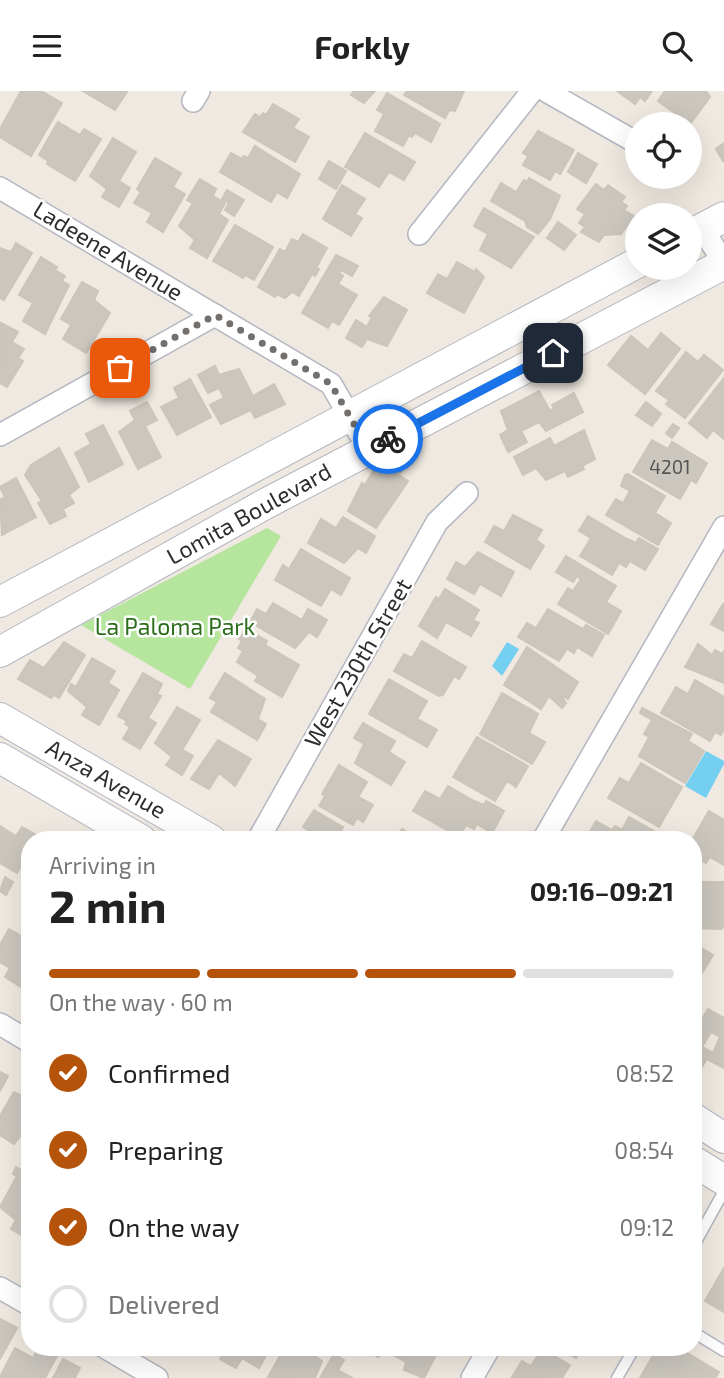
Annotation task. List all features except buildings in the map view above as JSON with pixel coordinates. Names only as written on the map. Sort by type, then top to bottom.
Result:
[{"type":"main road","name":"Lomita Boulevard","points":[[0,652],[369,450],[724,263]]},
{"type":"main road","name":"Lomita Boulevard","points":[[0,602],[625,269]]},
{"type":"main road","name":"Anza Avenue","points":[[0,718],[195,831]]},
{"type":"main road","name":"Anza Avenue","points":[[0,758],[126,831]]},
{"type":"main road","points":[[702,1124],[724,1138]]},
{"type":"main road","points":[[702,1167],[724,1180]]},
{"type":"street","points":[[419,235],[532,91]]},
{"type":"street","points":[[546,91],[625,136]]},
{"type":"street","name":"Ladeene Avenue","points":[[0,188],[331,384],[369,450]]},
{"type":"street","points":[[705,227],[724,263]]},
{"type":"street","points":[[0,435],[215,315]]},
{"type":"street","name":"West 230th Street","points":[[263,831],[438,522],[467,492]]},
{"type":"street","points":[[549,831],[724,527]]},
{"type":"street","points":[[0,1024],[21,1037]]},
{"type":"street","points":[[0,1288],[21,1300]]},
{"type":"street","points":[[119,1356],[157,1378]]},
{"type":"street","points":[[472,1378],[485,1356]]},
{"type":"lane","points":[[702,1231],[724,1191]]},
{"type":"lane","points":[[702,1338],[724,1351]]},
{"type":"lane","points":[[617,1378],[630,1356]]},
{"type":"green space","name":"La Paloma Park","points":[[267,528],[281,536],[190,689],[81,625]]},
{"type":"water","points":[[507,642],[519,649],[502,676],[492,666]]},
{"type":"water","points":[[706,751],[724,761],[724,764],[706,798],[685,786]]},
{"type":"way so far","points":[[120,368],[215,315],[331,384],[369,450],[388,439]]},
{"type":"route","points":[[388,439],[553,353]]}]
